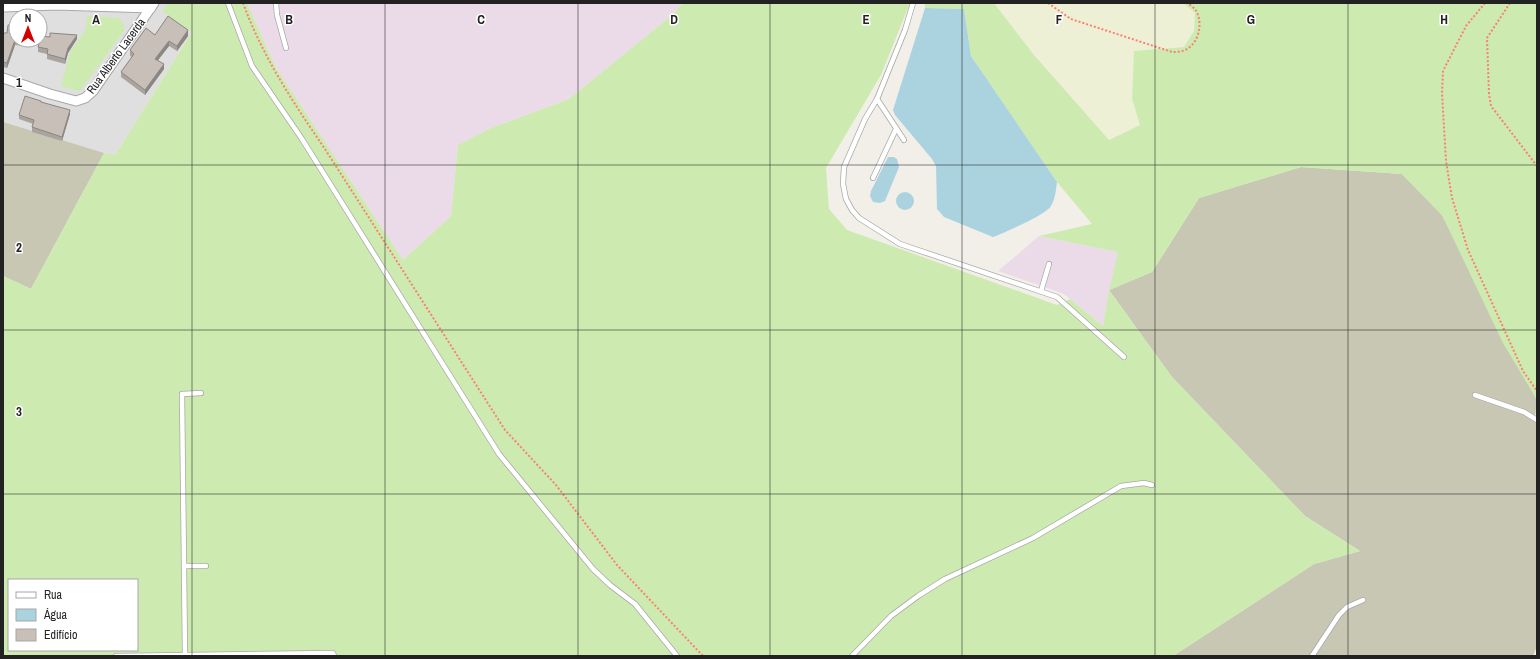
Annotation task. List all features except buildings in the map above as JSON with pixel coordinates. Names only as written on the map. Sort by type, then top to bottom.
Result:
[{"type":"street","points":[[3,7],[153,5]]},
{"type":"street","name":"Rua Alberto Lacerda","points":[[3,78],[76,101],[85,98],[92,91],[153,5]]},
{"type":"lane","points":[[228,3],[252,66],[302,139],[499,454],[593,569],[610,585],[635,604],[677,656]]},
{"type":"lane","points":[[276,3],[277,15],[286,48]]},
{"type":"lane","points":[[913,3],[905,30],[877,99],[865,119],[844,167],[843,184],[846,199],[852,210],[859,218],[900,244],[1057,297],[1124,357]]},
{"type":"lane","points":[[877,99],[904,140]]},
{"type":"lane","points":[[874,178],[896,129]]},
{"type":"lane","points":[[1041,291],[1049,264]]},
{"type":"lane","points":[[185,655],[182,394],[201,393]]},
{"type":"lane","points":[[1475,395],[1524,412],[1537,420]]},
{"type":"lane","points":[[852,656],[892,616],[918,596],[945,579],[1033,538],[1121,486],[1144,483],[1152,485]]},
{"type":"lane","points":[[184,566],[206,566]]},
{"type":"lane","points":[[1312,656],[1339,615],[1347,607],[1363,600]]},
{"type":"lane","points":[[116,656],[333,654],[334,656]]},
{"type":"path","points":[[244,3],[266,57],[299,112],[336,166],[505,430],[556,485],[617,565],[703,656]]},
{"type":"path","points":[[1048,3],[1071,19],[1172,52],[1184,50],[1192,45],[1200,29],[1198,15],[1188,3]]},
{"type":"path","points":[[1485,3],[1466,26],[1443,71],[1443,127],[1446,161],[1452,198],[1468,250],[1523,371],[1537,391]]},
{"type":"path","points":[[1510,3],[1487,38],[1489,94],[1491,106],[1537,166]]},
{"type":"shaded area","points":[[3,3],[210,3],[115,155],[3,276]]},
{"type":"shaded area","points":[[247,3],[683,3],[672,15],[569,99],[491,128],[458,145],[451,216],[403,260],[275,66]]},
{"type":"shaded area","points":[[994,3],[1183,3],[1195,13],[1194,31],[1184,47],[1134,51],[1132,99],[1140,125],[1108,140],[1034,55]]},
{"type":"shaded area","points":[[3,122],[104,153],[31,289],[3,276]]},
{"type":"shaded area","points":[[1301,167],[1402,174],[1442,215],[1537,400],[1535,417],[1537,420],[1537,646],[1533,656],[1173,656],[1314,564],[1360,551],[1305,516],[1172,377],[1109,290],[1152,272],[1199,198]]},
{"type":"shaded area","points":[[1039,236],[1119,252],[1109,290],[1103,326],[1064,294],[998,271]]},
{"type":"green space","points":[[169,3],[247,3],[275,66],[403,260],[451,216],[458,145],[491,128],[569,99],[672,15],[683,3],[910,3],[881,75],[826,168],[829,209],[847,230],[1057,305],[1070,299],[1103,326],[1109,290],[1172,377],[1305,516],[1360,551],[1314,564],[1173,656],[3,656],[3,276],[31,289],[104,153],[115,155],[192,32],[162,11]]},
{"type":"green space","points":[[925,3],[994,3],[1034,55],[1109,140],[1140,125],[1132,99],[1134,51],[1184,47],[1194,31],[1195,13],[1183,3],[1537,3],[1537,400],[1503,343],[1442,215],[1402,174],[1301,167],[1199,198],[1152,272],[1109,290],[1118,252],[1039,236],[1092,224],[1057,182],[971,56],[964,9],[925,8]]},
{"type":"green space","points":[[87,16],[119,18],[124,24],[124,31],[80,91],[61,86],[70,52],[86,29]]},
{"type":"water","points":[[925,8],[964,9],[971,56],[1057,182],[1053,201],[1047,210],[1024,223],[993,237],[944,217],[937,209],[936,166],[932,159],[895,115],[893,110]]},
{"type":"water","points":[[888,157],[894,157],[897,159],[899,167],[885,201],[880,203],[873,202],[870,196],[871,191]]},
{"type":"water","points":[[901,192],[909,192],[914,197],[912,208],[909,210],[901,210],[896,205],[896,197]]}]
